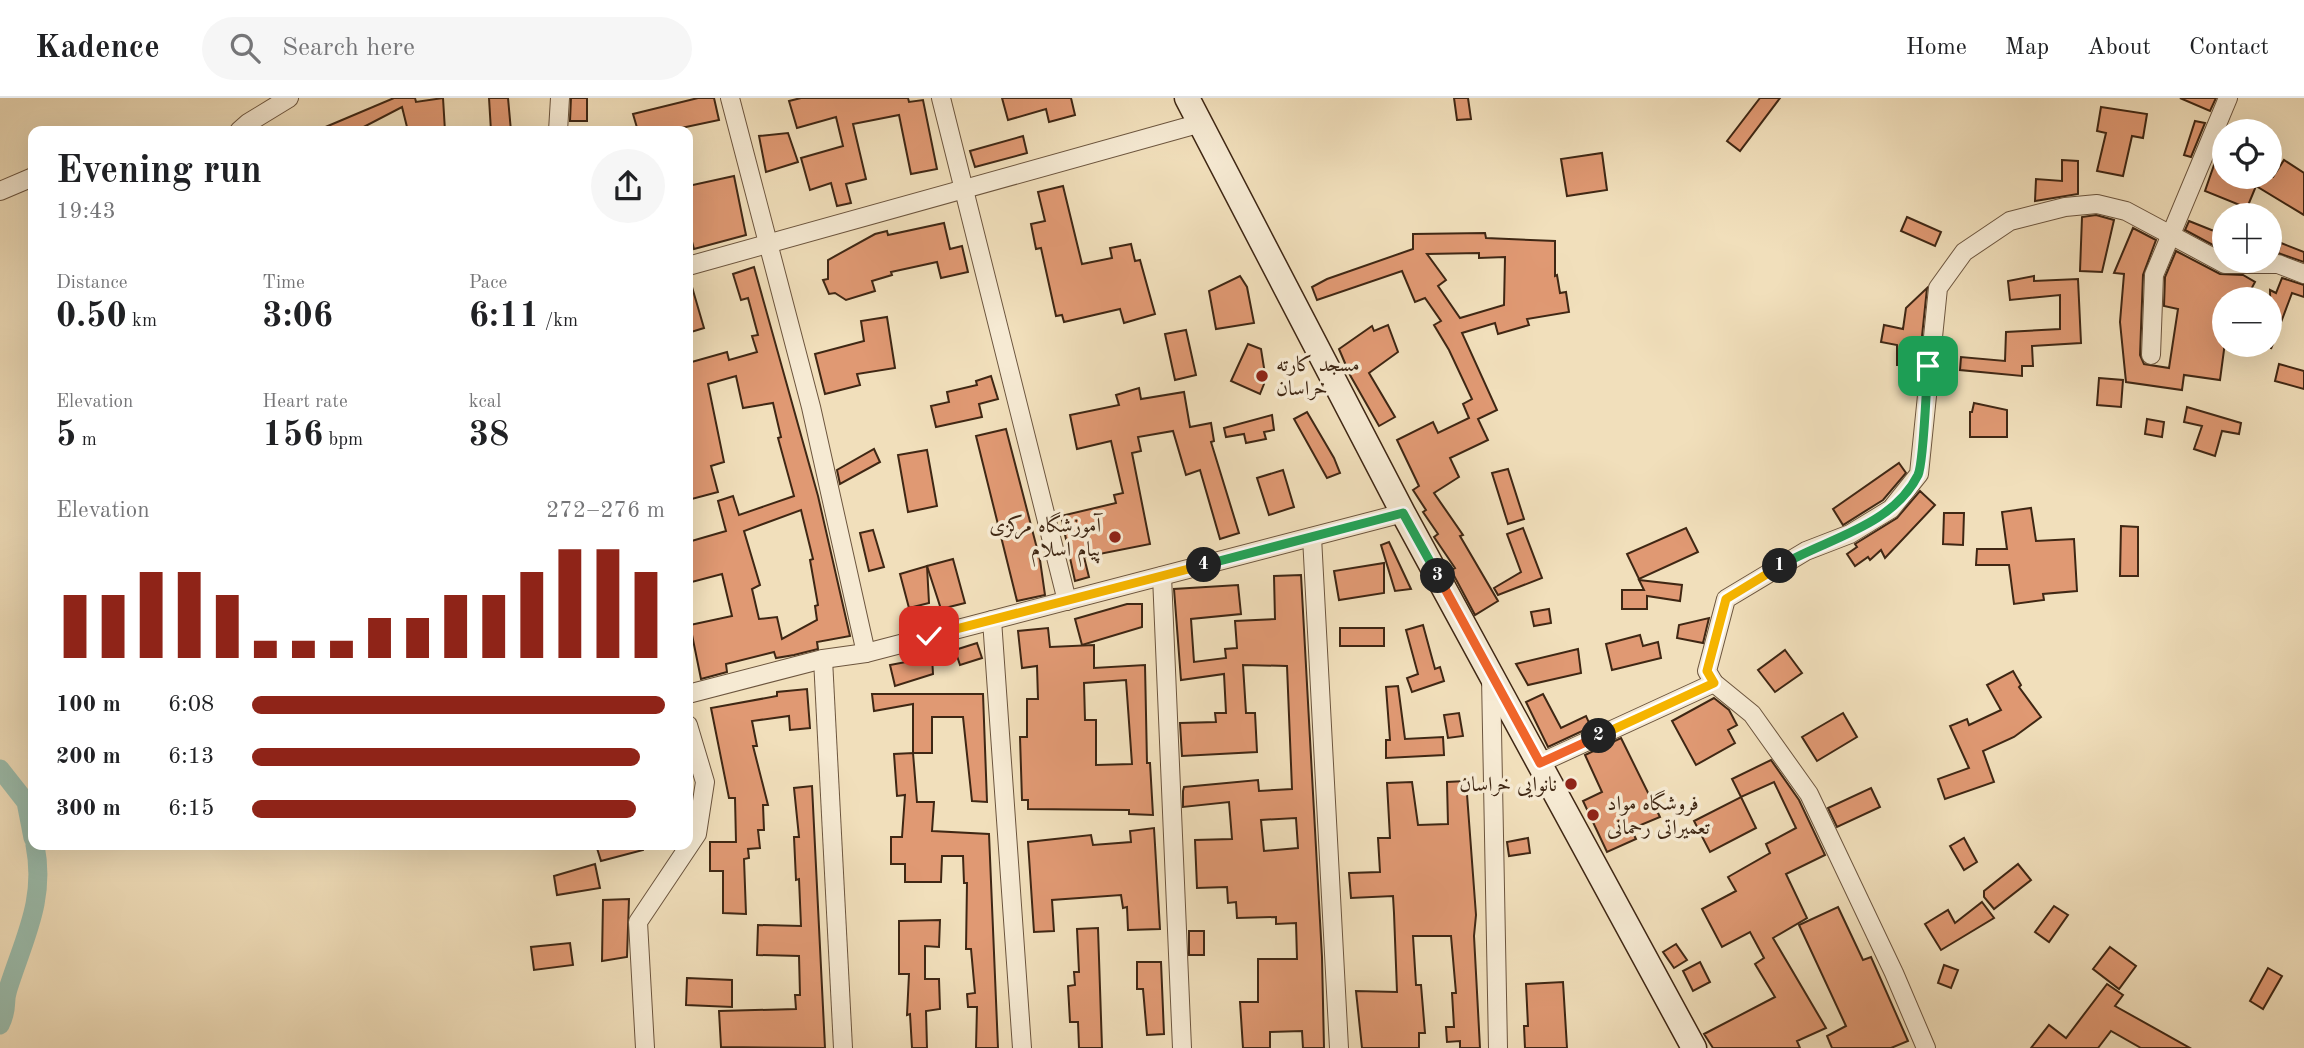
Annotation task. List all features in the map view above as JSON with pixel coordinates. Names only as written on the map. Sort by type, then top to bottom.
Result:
[{"type":"main road","points":[[1187,98],[1403,513],[1694,1048]]},
{"type":"street","points":[[244,126],[289,98]]},
{"type":"street","points":[[558,126],[560,98]]},
{"type":"street","points":[[730,98],[811,407],[866,653]]},
{"type":"street","points":[[941,98],[1067,601]]},
{"type":"street","points":[[2151,355],[2154,275],[2228,98]]},
{"type":"street","points":[[693,265],[1201,123]]},
{"type":"street","points":[[0,191],[28,179]]},
{"type":"street","points":[[1926,1048],[1894,972],[1809,794],[1752,714],[1714,683],[1707,671],[1726,599],[1805,551],[1850,534],[1891,509],[1919,474],[1938,288],[1964,252],[2010,221],[2065,207],[2097,204],[2126,211],[2225,264],[2278,264],[2304,274]]},
{"type":"street","points":[[693,693],[823,659],[866,653],[1403,513]]},
{"type":"street","points":[[1312,537],[1339,1048]]},
{"type":"street","points":[[1161,576],[1182,1048]]},
{"type":"street","points":[[992,620],[1022,1048]]},
{"type":"street","points":[[823,659],[843,1048]]},
{"type":"street","points":[[1491,673],[1498,1048]]},
{"type":"street","points":[[1540,763],[1714,683]]},
{"type":"street","points":[[693,742],[705,782],[697,834],[693,840]]},
{"type":"street","points":[[645,1048],[638,922],[686,850]]},
{"type":"building","points":[[394,98],[415,98],[416,102],[443,98],[445,126],[407,126],[402,107],[366,126],[328,126]]},
{"type":"building","points":[[489,98],[508,98],[511,126],[491,126]]},
{"type":"building","points":[[571,98],[587,98],[587,121],[570,121]]},
{"type":"building","points":[[698,98],[714,98],[719,120],[691,126],[637,126],[633,114]]},
{"type":"building","points":[[801,98],[908,98],[909,102],[923,100],[937,169],[911,174],[899,115],[853,124],[866,179],[846,184],[851,203],[837,206],[831,183],[810,190],[801,158],[843,146],[836,117],[797,128],[789,101]]},
{"type":"building","points":[[1002,98],[1071,98],[1075,115],[1049,122],[1046,109],[1008,120]]},
{"type":"building","points":[[1454,98],[1468,98],[1471,119],[1457,120]]},
{"type":"building","points":[[1760,98],[1780,98],[1740,151],[1727,141]]},
{"type":"building","points":[[2180,98],[2216,98],[2210,111]]},
{"type":"building","points":[[2101,107],[2147,114],[2143,138],[2132,136],[2123,176],[2097,171],[2106,133],[2097,131]]},
{"type":"building","points":[[2195,121],[2205,123],[2191,157],[2184,155]]},
{"type":"building","points":[[788,133],[798,162],[766,172],[759,136]]},
{"type":"building","points":[[1023,136],[1027,153],[975,167],[970,151]]},
{"type":"building","points":[[1602,153],[1607,190],[1567,196],[1561,159]]},
{"type":"building","points":[[2062,160],[2078,161],[2078,194],[2035,201],[2036,179],[2062,181]]},
{"type":"building","points":[[2284,160],[2304,173],[2304,215],[2261,189],[2282,189]]},
{"type":"building","points":[[2212,171],[2212,189],[2255,189],[2249,203],[2235,203],[2205,191]]},
{"type":"building","points":[[734,176],[746,235],[694,249],[693,185]]},
{"type":"building","points":[[1063,186],[1082,264],[1112,258],[1110,248],[1131,244],[1135,261],[1140,260],[1155,314],[1124,323],[1120,309],[1064,322],[1062,315],[1056,316],[1041,248],[1036,249],[1031,224],[1045,221],[1038,192]]},
{"type":"building","points":[[2096,215],[2114,220],[2102,272],[2080,271],[2082,217]]},
{"type":"building","points":[[1907,217],[1941,232],[1935,246],[1901,231]]},
{"type":"building","points":[[2189,221],[2212,230],[2212,245],[2185,230]]},
{"type":"building","points":[[944,223],[950,249],[962,246],[968,272],[941,278],[937,262],[891,272],[892,275],[872,281],[875,291],[846,300],[835,293],[829,294],[823,280],[828,279],[828,260],[875,234],[887,231],[888,235]]},
{"type":"building","points":[[2133,228],[2156,240],[2143,275],[2140,355],[2144,364],[2169,368],[2178,309],[2164,306],[2165,277],[2176,251],[2212,270],[2212,273],[2243,275],[2255,282],[2252,287],[2212,287],[2212,357],[2223,357],[2220,380],[2184,375],[2182,390],[2126,382],[2120,322],[2124,274],[2114,273]]},
{"type":"building","points":[[1485,233],[1486,238],[1555,241],[1555,276],[1557,275],[1560,293],[1566,292],[1569,312],[1527,319],[1529,325],[1498,334],[1495,323],[1462,333],[1497,410],[1478,419],[1488,440],[1450,458],[1459,477],[1434,493],[1463,535],[1460,536],[1498,601],[1475,615],[1451,570],[1455,568],[1434,537],[1438,534],[1423,512],[1426,510],[1413,490],[1419,486],[1397,440],[1433,422],[1438,433],[1469,418],[1463,404],[1472,399],[1434,325],[1441,321],[1425,298],[1415,302],[1402,271],[1317,300],[1312,287],[1327,279],[1413,249],[1413,234]],"holes":[[[1479,253],[1479,258],[1505,257],[1504,305],[1460,318],[1438,286],[1446,280],[1427,254]]]},
{"type":"building","points":[[2282,243],[2304,252],[2304,262],[2282,254]]},
{"type":"building","points":[[754,267],[818,496],[850,636],[817,642],[818,649],[794,655],[776,658],[774,652],[726,664],[727,672],[701,679],[693,640],[693,624],[732,616],[722,574],[693,582],[693,541],[726,531],[718,501],[733,496],[739,515],[794,496],[778,438],[781,437],[773,403],[743,408],[736,376],[708,384],[724,462],[711,466],[718,492],[693,499],[693,362],[727,352],[729,360],[757,352],[752,336],[758,335],[748,298],[741,300],[733,274]],"holes":[[[801,510],[813,559],[810,560],[818,605],[815,606],[817,620],[782,639],[777,617],[759,619],[752,589],[760,585],[744,531]]]},
{"type":"building","points":[[1240,276],[1247,287],[1254,323],[1216,329],[1209,291]]},
{"type":"building","points":[[2034,276],[2034,281],[2078,279],[2081,343],[2032,346],[2033,366],[2022,366],[2022,376],[1960,370],[1961,357],[2005,361],[2006,332],[2060,329],[2060,295],[2010,300],[2008,281]]},
{"type":"building","points":[[2282,278],[2304,285],[2304,297],[2292,293],[2282,320],[2282,287],[2278,287]]},
{"type":"building","points":[[1927,288],[1919,365],[1897,365],[1897,345],[1881,342],[1884,325],[1903,329],[1906,308]]},
{"type":"building","points":[[693,290],[704,328],[693,331]]},
{"type":"building","points":[[887,317],[895,368],[857,374],[860,385],[825,394],[815,354],[864,341],[861,321]]},
{"type":"building","points":[[1388,325],[1398,352],[1369,373],[1395,417],[1379,426],[1350,375],[1339,349],[1372,326],[1374,331]]},
{"type":"building","points":[[1186,330],[1196,375],[1175,380],[1165,334]]},
{"type":"building","points":[[1248,344],[1261,349],[1265,374],[1262,376],[1264,384],[1260,394],[1231,381]]},
{"type":"building","points":[[2279,364],[2304,371],[2304,389],[2275,381]]},
{"type":"building","points":[[991,376],[998,399],[979,404],[982,417],[936,427],[931,406],[949,402],[947,392],[977,385],[976,381]]},
{"type":"building","points":[[2099,378],[2123,380],[2121,407],[2097,405]]},
{"type":"building","points":[[1139,388],[1141,399],[1184,392],[1190,427],[1211,423],[1214,441],[1211,442],[1239,533],[1220,539],[1200,470],[1186,475],[1173,431],[1138,437],[1141,451],[1132,453],[1150,544],[1084,557],[1089,577],[1075,581],[1061,516],[1116,503],[1114,495],[1123,493],[1111,441],[1077,449],[1070,415],[1119,405],[1116,395]]},
{"type":"building","points":[[1974,403],[2007,410],[2007,437],[1970,437],[1970,412]]},
{"type":"building","points":[[2187,407],[2241,423],[2239,434],[2222,431],[2215,456],[2194,449],[2202,426],[2184,422]]},
{"type":"building","points":[[1307,412],[1340,473],[1327,478],[1294,419]]},
{"type":"building","points":[[1272,415],[1274,430],[1264,432],[1266,439],[1246,443],[1244,434],[1226,437],[1224,428]]},
{"type":"building","points":[[2147,419],[2164,422],[2162,437],[2145,434]]},
{"type":"building","points":[[1006,429],[1040,560],[1045,595],[1017,601],[976,436]]},
{"type":"building","points":[[874,449],[880,462],[840,484],[837,470]]},
{"type":"building","points":[[927,450],[937,506],[908,512],[898,455]]},
{"type":"building","points":[[1899,463],[1906,473],[1883,500],[1843,525],[1833,509]]},
{"type":"building","points":[[1508,469],[1524,519],[1508,524],[1492,473]]},
{"type":"building","points":[[1283,470],[1294,507],[1269,515],[1257,478]]},
{"type":"building","points":[[1920,491],[1935,505],[1885,558],[1881,550],[1870,560],[1868,557],[1855,566],[1847,554],[1857,547],[1855,544],[1897,518]]},
{"type":"building","points":[[2031,508],[2036,541],[2074,539],[2077,591],[2043,594],[2044,600],[2014,604],[2009,565],[1976,565],[1977,549],[2007,549],[2002,512]]},
{"type":"building","points":[[1944,513],[1964,513],[1963,545],[1943,544]]},
{"type":"building","points":[[2121,526],[2138,527],[2138,576],[2120,576]]},
{"type":"building","points":[[1523,528],[1542,578],[1498,595],[1494,588],[1521,572],[1507,534]]},
{"type":"building","points":[[1686,528],[1698,552],[1639,579],[1627,554]]},
{"type":"building","points":[[873,530],[884,567],[869,571],[860,533]]},
{"type":"building","points":[[1389,542],[1411,589],[1395,591],[1381,545]]},
{"type":"building","points":[[953,559],[965,603],[941,609],[927,566]]},
{"type":"building","points":[[1384,563],[1384,593],[1339,600],[1334,571]]},
{"type":"building","points":[[927,566],[929,603],[909,608],[900,574]]},
{"type":"building","points":[[1301,575],[1322,957],[1324,1048],[1303,1048],[1302,1031],[1270,1032],[1270,1048],[1243,1048],[1240,1002],[1258,1002],[1258,959],[1297,959],[1296,923],[1276,924],[1276,917],[1237,918],[1236,902],[1228,903],[1227,887],[1197,888],[1195,840],[1232,839],[1229,802],[1183,807],[1184,787],[1258,780],[1259,791],[1292,789],[1287,666],[1243,665],[1246,713],[1255,713],[1257,752],[1182,756],[1180,723],[1216,722],[1215,713],[1226,713],[1224,674],[1181,680],[1174,589],[1238,585],[1241,614],[1191,619],[1194,662],[1226,658],[1225,649],[1237,648],[1235,621],[1275,619],[1274,576]],"holes":[[[1296,818],[1298,848],[1264,851],[1261,820]]]},
{"type":"building","points":[[1639,580],[1682,585],[1680,601],[1647,596],[1647,609],[1622,609],[1622,590],[1644,590]]},
{"type":"building","points":[[1127,604],[1142,604],[1142,627],[1082,645],[1075,619]]},
{"type":"building","points":[[1549,609],[1551,623],[1534,626],[1531,612]]},
{"type":"building","points":[[1709,618],[1703,643],[1677,638],[1679,625]]},
{"type":"building","points":[[1423,625],[1435,669],[1440,667],[1444,681],[1412,692],[1407,678],[1418,674],[1406,630]]},
{"type":"building","points":[[1048,628],[1050,647],[1094,645],[1094,668],[1145,665],[1147,763],[1150,763],[1153,815],[1129,814],[1129,810],[1028,809],[1028,800],[1022,800],[1020,737],[1027,737],[1027,699],[1038,699],[1037,666],[1022,668],[1018,631]],"holes":[[[1126,680],[1132,764],[1096,765],[1096,720],[1085,720],[1084,683]]]},
{"type":"building","points":[[1340,628],[1384,628],[1384,646],[1340,646]]},
{"type":"building","points":[[1640,635],[1643,646],[1658,642],[1661,658],[1612,670],[1606,644]]},
{"type":"building","points":[[977,643],[982,658],[960,665],[955,650]]},
{"type":"building","points":[[1578,649],[1581,673],[1528,685],[1516,664]]},
{"type":"building","points":[[1785,650],[1802,673],[1775,692],[1758,670]]},
{"type":"building","points":[[932,657],[933,674],[895,686],[890,665]]},
{"type":"building","points":[[2013,671],[2021,685],[2019,687],[2041,717],[2014,737],[1983,751],[1994,782],[1945,799],[1938,779],[1969,768],[1950,726],[1967,719],[1969,725],[2001,710],[1987,685]]},
{"type":"building","points":[[1398,686],[1405,739],[1443,737],[1444,755],[1386,758],[1386,740],[1390,740],[1386,687]]},
{"type":"building","points":[[807,689],[810,728],[790,730],[789,716],[752,721],[757,746],[753,746],[768,805],[763,805],[764,830],[758,830],[760,848],[748,849],[749,858],[744,859],[746,914],[723,913],[723,871],[710,871],[710,842],[736,842],[735,798],[729,798],[711,708],[777,696],[777,692]]},
{"type":"building","points":[[872,694],[983,694],[987,802],[972,801],[963,717],[932,717],[932,753],[913,753],[913,704],[874,711]]},
{"type":"building","points":[[1543,694],[1561,728],[1586,716],[1591,727],[1548,747],[1526,702]]},
{"type":"building","points":[[1714,698],[1729,710],[1737,725],[1728,730],[1735,743],[1696,765],[1672,721]]},
{"type":"building","points":[[1459,713],[1463,736],[1448,738],[1444,715]]},
{"type":"building","points":[[1843,713],[1857,737],[1817,761],[1802,737]]},
{"type":"building","points":[[1621,738],[1660,817],[1631,829],[1636,839],[1607,852],[1583,801],[1602,792],[1585,755]]},
{"type":"building","points":[[913,753],[917,802],[934,802],[932,831],[989,834],[998,1048],[976,1048],[977,1007],[968,1007],[967,994],[975,993],[971,949],[966,949],[967,883],[964,883],[963,856],[942,856],[941,882],[905,882],[905,864],[891,864],[891,837],[902,837],[905,795],[897,796],[894,754]]},
{"type":"building","points":[[1771,760],[1799,800],[1825,855],[1786,874],[1807,918],[1773,938],[1826,1028],[1797,1041],[1800,1048],[1713,1048],[1704,1034],[1775,997],[1755,964],[1764,958],[1750,932],[1722,947],[1702,909],[1736,891],[1728,877],[1770,853],[1766,844],[1796,828],[1774,782],[1741,797],[1732,779]]},
{"type":"building","points":[[1466,781],[1476,915],[1474,936],[1480,1048],[1460,1048],[1460,1041],[1447,1042],[1446,1027],[1454,1027],[1452,993],[1456,993],[1451,936],[1413,936],[1416,985],[1421,985],[1425,1033],[1419,1033],[1419,1048],[1362,1048],[1356,991],[1397,992],[1393,896],[1351,898],[1349,873],[1380,872],[1378,838],[1390,838],[1387,783],[1412,782],[1418,825],[1448,824],[1447,782]]},
{"type":"building","points":[[812,786],[825,1048],[721,1047],[719,1011],[796,1009],[795,995],[800,995],[799,956],[757,955],[758,925],[801,926],[799,879],[796,880],[794,837],[799,837],[794,788]]},
{"type":"building","points":[[1871,788],[1880,807],[1837,827],[1828,808]]},
{"type":"building","points":[[1741,797],[1756,828],[1710,852],[1694,821]]},
{"type":"building","points":[[1154,828],[1160,929],[1128,930],[1127,907],[1123,908],[1121,895],[1052,900],[1054,931],[1034,932],[1028,842],[1091,835],[1093,845],[1131,842],[1130,831]]},
{"type":"building","points":[[1528,838],[1530,853],[1509,856],[1507,842]]},
{"type":"building","points":[[1964,838],[1977,862],[1964,870],[1950,846]]},
{"type":"building","points":[[598,850],[643,850],[601,861]]},
{"type":"building","points":[[595,864],[600,888],[557,895],[554,876]]},
{"type":"building","points":[[2018,864],[2031,880],[1994,909],[1984,897],[1984,891]]},
{"type":"building","points":[[629,899],[627,957],[602,961],[603,900]]},
{"type":"building","points":[[1982,902],[1994,918],[1941,950],[1925,924],[1948,910],[1955,923]]},
{"type":"building","points":[[2054,906],[2068,915],[2049,942],[2035,932]]},
{"type":"building","points":[[1838,907],[1863,960],[1871,957],[1908,1041],[1891,1048],[1832,1048],[1827,1036],[1846,1026],[1799,925]]},
{"type":"building","points":[[940,920],[939,947],[925,946],[925,979],[939,979],[940,1009],[926,1011],[927,1048],[912,1048],[910,1014],[907,1015],[909,974],[899,974],[899,921]]},
{"type":"building","points":[[1098,928],[1102,1048],[1079,1048],[1078,1022],[1070,1022],[1068,986],[1075,985],[1074,972],[1079,972],[1077,929]]},
{"type":"building","points":[[1189,931],[1204,931],[1204,955],[1189,955]]},
{"type":"building","points":[[570,943],[573,965],[534,970],[531,947]]},
{"type":"building","points":[[1676,944],[1687,960],[1674,968],[1663,952]]},
{"type":"building","points":[[2110,947],[2136,966],[2119,989],[2093,969]]},
{"type":"building","points":[[1137,962],[1161,962],[1164,1034],[1147,1035],[1143,989],[1137,989]]},
{"type":"building","points":[[1700,962],[1710,982],[1693,991],[1683,971]]},
{"type":"building","points":[[1944,965],[1958,970],[1951,988],[1938,983]]},
{"type":"building","points":[[2268,968],[2282,976],[2263,1009],[2250,1001]]},
{"type":"building","points":[[687,978],[732,980],[732,1007],[686,1005]]},
{"type":"building","points":[[1563,982],[1567,1048],[1525,1048],[1524,1026],[1528,1026],[1526,984]]},
{"type":"building","points":[[2107,984],[2123,995],[2115,1006],[2190,1048],[2141,1048],[2111,1031],[2098,1048],[2031,1048],[2049,1025],[2066,1038]]},
{"type":"waterway","points":[[0,769],[26,802],[28,812]]},
{"type":"waterway","points":[[0,1025],[8,989],[36,901],[38,865],[36,850]]},
{"type":"place","name":"مسجد کارته خراسان","points":[[1262,376]]},
{"type":"place","name":"آموزشگاه مرکزی پیام اسلام","points":[[1115,537]]},
{"type":"place","name":"نانوایی خراسان","points":[[1571,784]]},
{"type":"place","name":"فروشگاه مواد تعمیراتی رحمانی","points":[[1593,815]]},
{"type":"route","points":[[929,636],[1403,513],[1540,763],[1714,683],[1707,671],[1726,599],[1805,551],[1850,534],[1891,509],[1919,474],[1928,366]]}]
